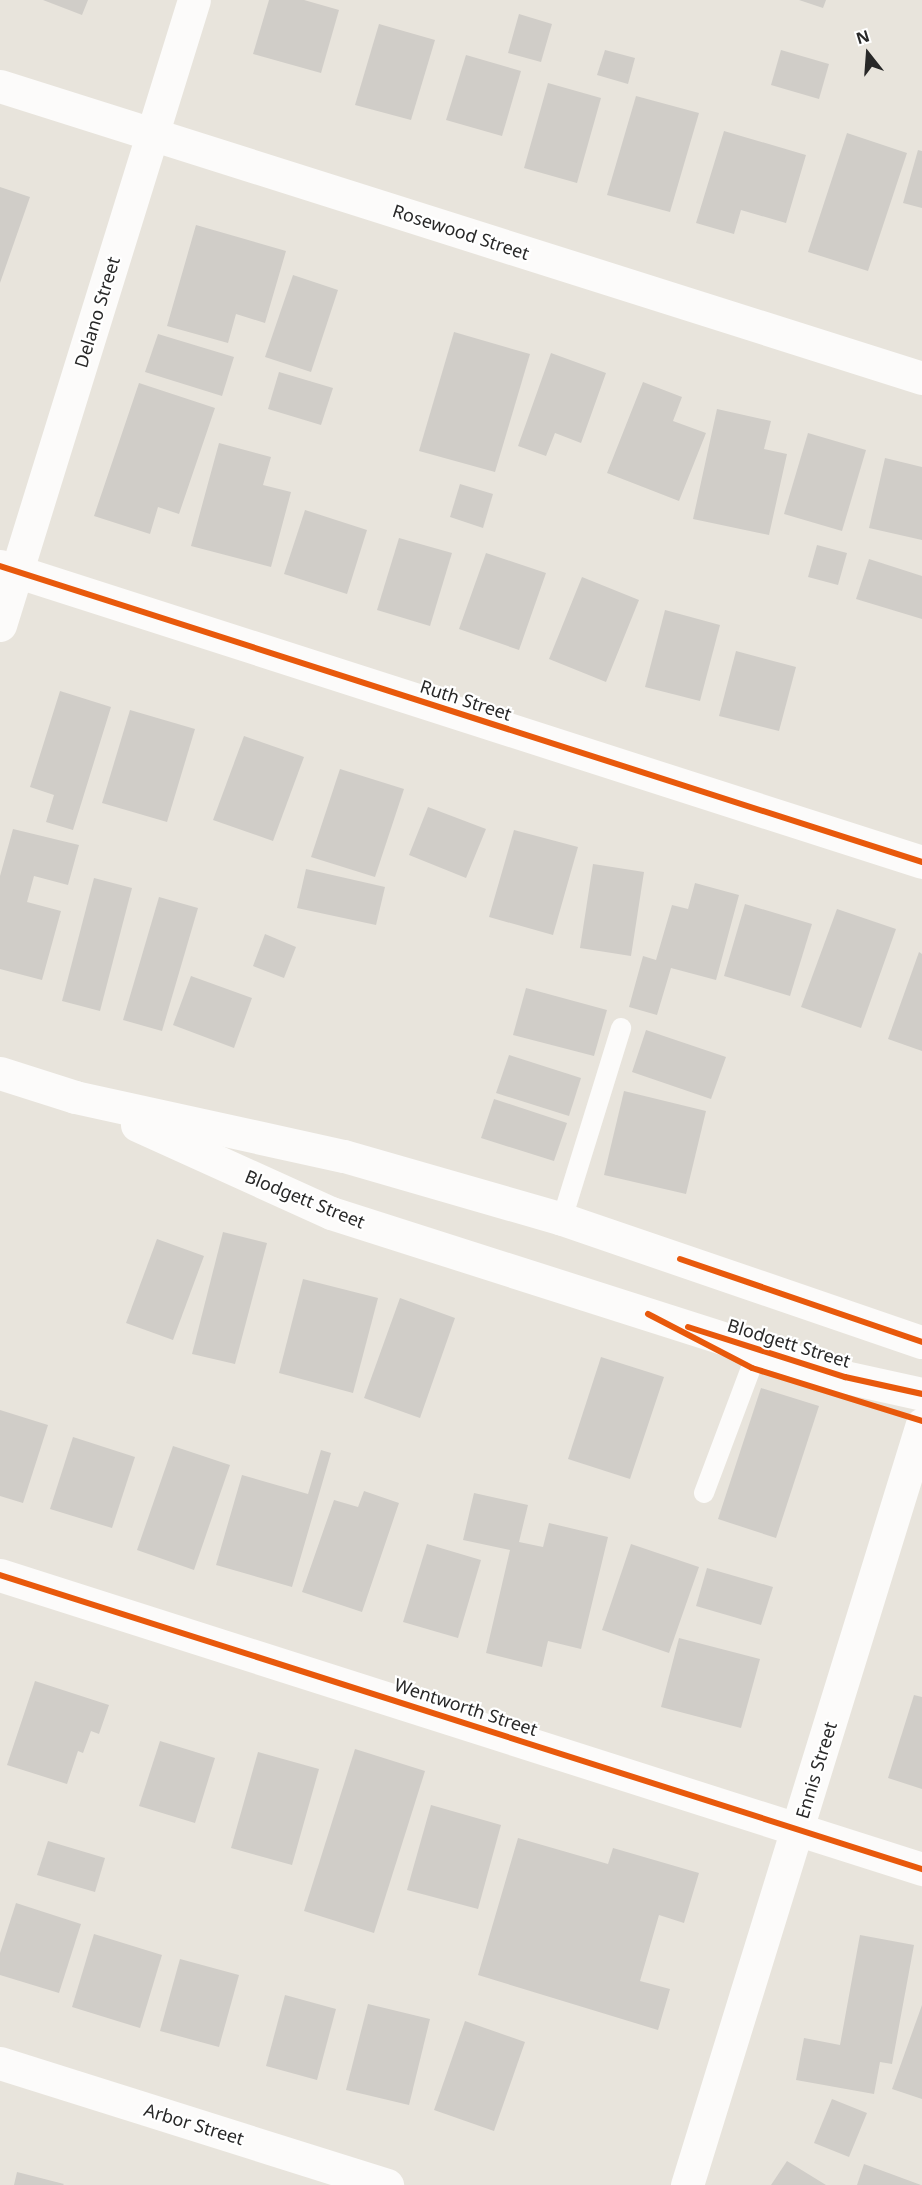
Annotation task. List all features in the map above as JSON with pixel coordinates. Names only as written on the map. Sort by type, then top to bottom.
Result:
[{"type":"street","name":"Delano Street","points":[[0,625],[9,569],[194,0]]},
{"type":"street","name":"Rosewood Street","points":[[0,86],[922,378]]},
{"type":"street","name":"Ruth Street","points":[[9,569],[922,862]]},
{"type":"street","name":"Blodgett Street","points":[[0,1073],[75,1097],[344,1156],[562,1219],[922,1342]]},
{"type":"street","name":"Blodgett Street","points":[[75,1097],[331,1213],[845,1377],[922,1394]]},
{"type":"street","name":"Ennis Street","points":[[687,2185],[922,1424]]},
{"type":"street","name":"Wentworth Street","points":[[0,1575],[922,1869]]},
{"type":"street","name":"Arbor Street","points":[[0,2063],[387,2185]]},
{"type":"lane","points":[[562,1219],[621,1028]]},
{"type":"lane","points":[[704,1493],[758,1349]]},
{"type":"building","points":[[43,0],[88,0],[82,15]]},
{"type":"building","points":[[269,0],[304,0],[339,10],[321,73],[253,54]]},
{"type":"building","points":[[799,0],[826,0],[823,8]]},
{"type":"building","points":[[519,14],[552,24],[541,62],[508,53]]},
{"type":"building","points":[[379,24],[435,40],[411,120],[355,105]]},
{"type":"building","points":[[605,50],[635,58],[628,84],[597,75]]},
{"type":"building","points":[[781,50],[829,64],[819,99],[771,85]]},
{"type":"building","points":[[466,55],[521,71],[502,136],[446,120]]},
{"type":"building","points":[[548,83],[601,98],[577,183],[524,168]]},
{"type":"building","points":[[636,96],[699,113],[670,212],[607,195]]},
{"type":"building","points":[[724,131],[806,155],[786,223],[741,210],[734,234],[696,223]]},
{"type":"building","points":[[847,133],[907,153],[868,271],[808,252]]},
{"type":"building","points":[[918,150],[922,151],[922,208],[903,203]]},
{"type":"building","points":[[0,187],[30,197],[0,283]]},
{"type":"building","points":[[196,225],[286,251],[265,323],[236,314],[228,343],[167,326]]},
{"type":"building","points":[[293,275],[338,290],[311,372],[265,357]]},
{"type":"building","points":[[454,332],[530,354],[495,472],[419,451]]},
{"type":"building","points":[[158,334],[234,357],[222,396],[145,372]]},
{"type":"building","points":[[551,353],[606,373],[581,443],[555,433],[546,456],[518,446]]},
{"type":"building","points":[[279,372],[333,388],[321,425],[268,409]]},
{"type":"building","points":[[643,382],[682,397],[673,421],[706,433],[679,501],[607,473]]},
{"type":"building","points":[[139,383],[215,408],[179,514],[158,507],[150,534],[94,516]]},
{"type":"building","points":[[717,409],[771,421],[764,449],[787,454],[769,535],[693,519]]},
{"type":"building","points":[[808,433],[866,450],[842,531],[784,514]]},
{"type":"building","points":[[219,443],[271,457],[263,485],[291,492],[271,567],[191,546]]},
{"type":"building","points":[[885,458],[922,467],[922,540],[869,528]]},
{"type":"building","points":[[460,484],[493,494],[483,528],[450,517]]},
{"type":"building","points":[[305,510],[367,530],[347,594],[284,574]]},
{"type":"building","points":[[399,538],[452,553],[430,626],[377,610]]},
{"type":"building","points":[[817,545],[847,553],[838,585],[808,577]]},
{"type":"building","points":[[486,553],[546,573],[519,650],[459,629]]},
{"type":"building","points":[[869,559],[922,576],[922,619],[856,599]]},
{"type":"building","points":[[582,577],[639,600],[606,682],[549,659]]},
{"type":"building","points":[[665,610],[720,625],[700,701],[645,687]]},
{"type":"building","points":[[736,651],[796,667],[779,731],[719,716]]},
{"type":"building","points":[[60,691],[111,707],[73,830],[46,822],[54,795],[30,787]]},
{"type":"building","points":[[130,710],[195,729],[167,822],[102,803]]},
{"type":"building","points":[[244,736],[304,757],[273,841],[213,820]]},
{"type":"building","points":[[340,769],[404,789],[375,877],[311,857]]},
{"type":"building","points":[[428,807],[486,829],[466,878],[409,855]]},
{"type":"building","points":[[13,829],[79,845],[68,885],[34,876],[27,902],[61,911],[42,980],[0,969],[0,876]]},
{"type":"building","points":[[514,830],[578,847],[553,935],[489,917]]},
{"type":"building","points":[[593,864],[644,872],[631,956],[580,948]]},
{"type":"building","points":[[306,869],[385,887],[376,925],[297,908]]},
{"type":"building","points":[[94,878],[132,888],[100,1011],[62,1001]]},
{"type":"building","points":[[695,883],[739,895],[716,980],[671,968],[657,1015],[629,1007],[643,956],[656,960],[672,905],[688,909]]},
{"type":"building","points":[[159,897],[198,908],[162,1031],[123,1020]]},
{"type":"building","points":[[745,904],[812,924],[790,996],[724,976]]},
{"type":"building","points":[[837,909],[896,929],[861,1028],[801,1007]]},
{"type":"building","points":[[265,934],[296,947],[284,978],[253,966]]},
{"type":"building","points":[[919,952],[922,954],[922,1051],[888,1039]]},
{"type":"building","points":[[191,976],[252,998],[234,1048],[173,1025]]},
{"type":"building","points":[[526,988],[607,1010],[594,1056],[513,1035]]},
{"type":"building","points":[[646,1030],[726,1057],[711,1099],[632,1072]]},
{"type":"building","points":[[509,1055],[581,1078],[569,1116],[496,1093]]},
{"type":"building","points":[[624,1091],[706,1111],[686,1194],[604,1175]]},
{"type":"building","points":[[494,1099],[567,1123],[554,1161],[481,1138]]},
{"type":"building","points":[[223,1232],[267,1243],[235,1364],[192,1354]]},
{"type":"building","points":[[157,1239],[204,1256],[173,1340],[126,1323]]},
{"type":"building","points":[[303,1279],[378,1298],[353,1393],[279,1373]]},
{"type":"building","points":[[400,1298],[455,1318],[420,1418],[364,1398]]},
{"type":"building","points":[[601,1357],[664,1377],[630,1479],[568,1459]]},
{"type":"building","points":[[761,1388],[819,1406],[776,1538],[718,1519]]},
{"type":"building","points":[[0,1410],[48,1425],[23,1503],[0,1496]]},
{"type":"building","points":[[73,1437],[135,1457],[112,1528],[50,1509]]},
{"type":"building","points":[[173,1446],[230,1465],[194,1570],[137,1550]]},
{"type":"building","points":[[321,1450],[331,1453],[292,1587],[216,1565],[242,1475],[308,1494]]},
{"type":"building","points":[[364,1491],[399,1503],[362,1612],[302,1592],[334,1500],[358,1507]]},
{"type":"building","points":[[474,1493],[528,1505],[519,1542],[543,1547],[549,1523],[608,1537],[581,1649],[548,1641],[542,1667],[486,1653],[510,1550],[463,1540]]},
{"type":"building","points":[[427,1544],[481,1560],[458,1638],[403,1622]]},
{"type":"building","points":[[631,1544],[699,1567],[669,1653],[602,1630]]},
{"type":"building","points":[[707,1568],[773,1587],[761,1625],[696,1606]]},
{"type":"building","points":[[679,1638],[760,1659],[741,1728],[661,1707]]},
{"type":"building","points":[[35,1681],[109,1705],[99,1734],[91,1731],[83,1753],[78,1751],[67,1784],[7,1765]]},
{"type":"building","points":[[914,1695],[922,1697],[922,1789],[888,1778]]},
{"type":"building","points":[[160,1741],[215,1758],[195,1823],[139,1806]]},
{"type":"building","points":[[355,1749],[425,1771],[374,1933],[304,1911]]},
{"type":"building","points":[[258,1752],[319,1769],[292,1865],[231,1848]]},
{"type":"building","points":[[431,1805],[501,1825],[478,1909],[407,1890]]},
{"type":"building","points":[[518,1838],[608,1864],[613,1848],[699,1873],[684,1923],[659,1915],[640,1981],[670,1989],[658,2030],[478,1975]]},
{"type":"building","points":[[48,1841],[105,1858],[95,1892],[37,1875]]},
{"type":"building","points":[[16,1903],[81,1924],[59,1993],[0,1975],[0,1953]]},
{"type":"building","points":[[94,1934],[162,1955],[140,2028],[72,2007]]},
{"type":"building","points":[[860,1935],[914,1945],[892,2064],[880,2062],[874,2094],[796,2080],[804,2038],[840,2045]]},
{"type":"building","points":[[180,1959],[239,1975],[219,2047],[160,2031]]},
{"type":"building","points":[[285,1995],[336,2009],[317,2080],[266,2066]]},
{"type":"building","points":[[368,2004],[430,2019],[409,2105],[346,2090]]},
{"type":"building","points":[[922,2005],[922,2099],[892,2089]]},
{"type":"building","points":[[465,2021],[525,2042],[494,2131],[434,2110]]},
{"type":"building","points":[[832,2099],[867,2113],[849,2157],[814,2143]]},
{"type":"building","points":[[787,2161],[826,2185],[771,2185]]},
{"type":"building","points":[[864,2164],[921,2185],[857,2185]]},
{"type":"building","points":[[17,2172],[64,2184],[14,2185]]},
{"type":"cycle path","points":[[0,566],[922,862]]},
{"type":"cycle path","points":[[680,1259],[922,1342]]},
{"type":"cycle path","points":[[648,1314],[752,1368],[922,1421]]},
{"type":"cycle path","points":[[688,1327],[845,1377],[922,1394]]},
{"type":"cycle path","points":[[0,1575],[922,1869]]}]
